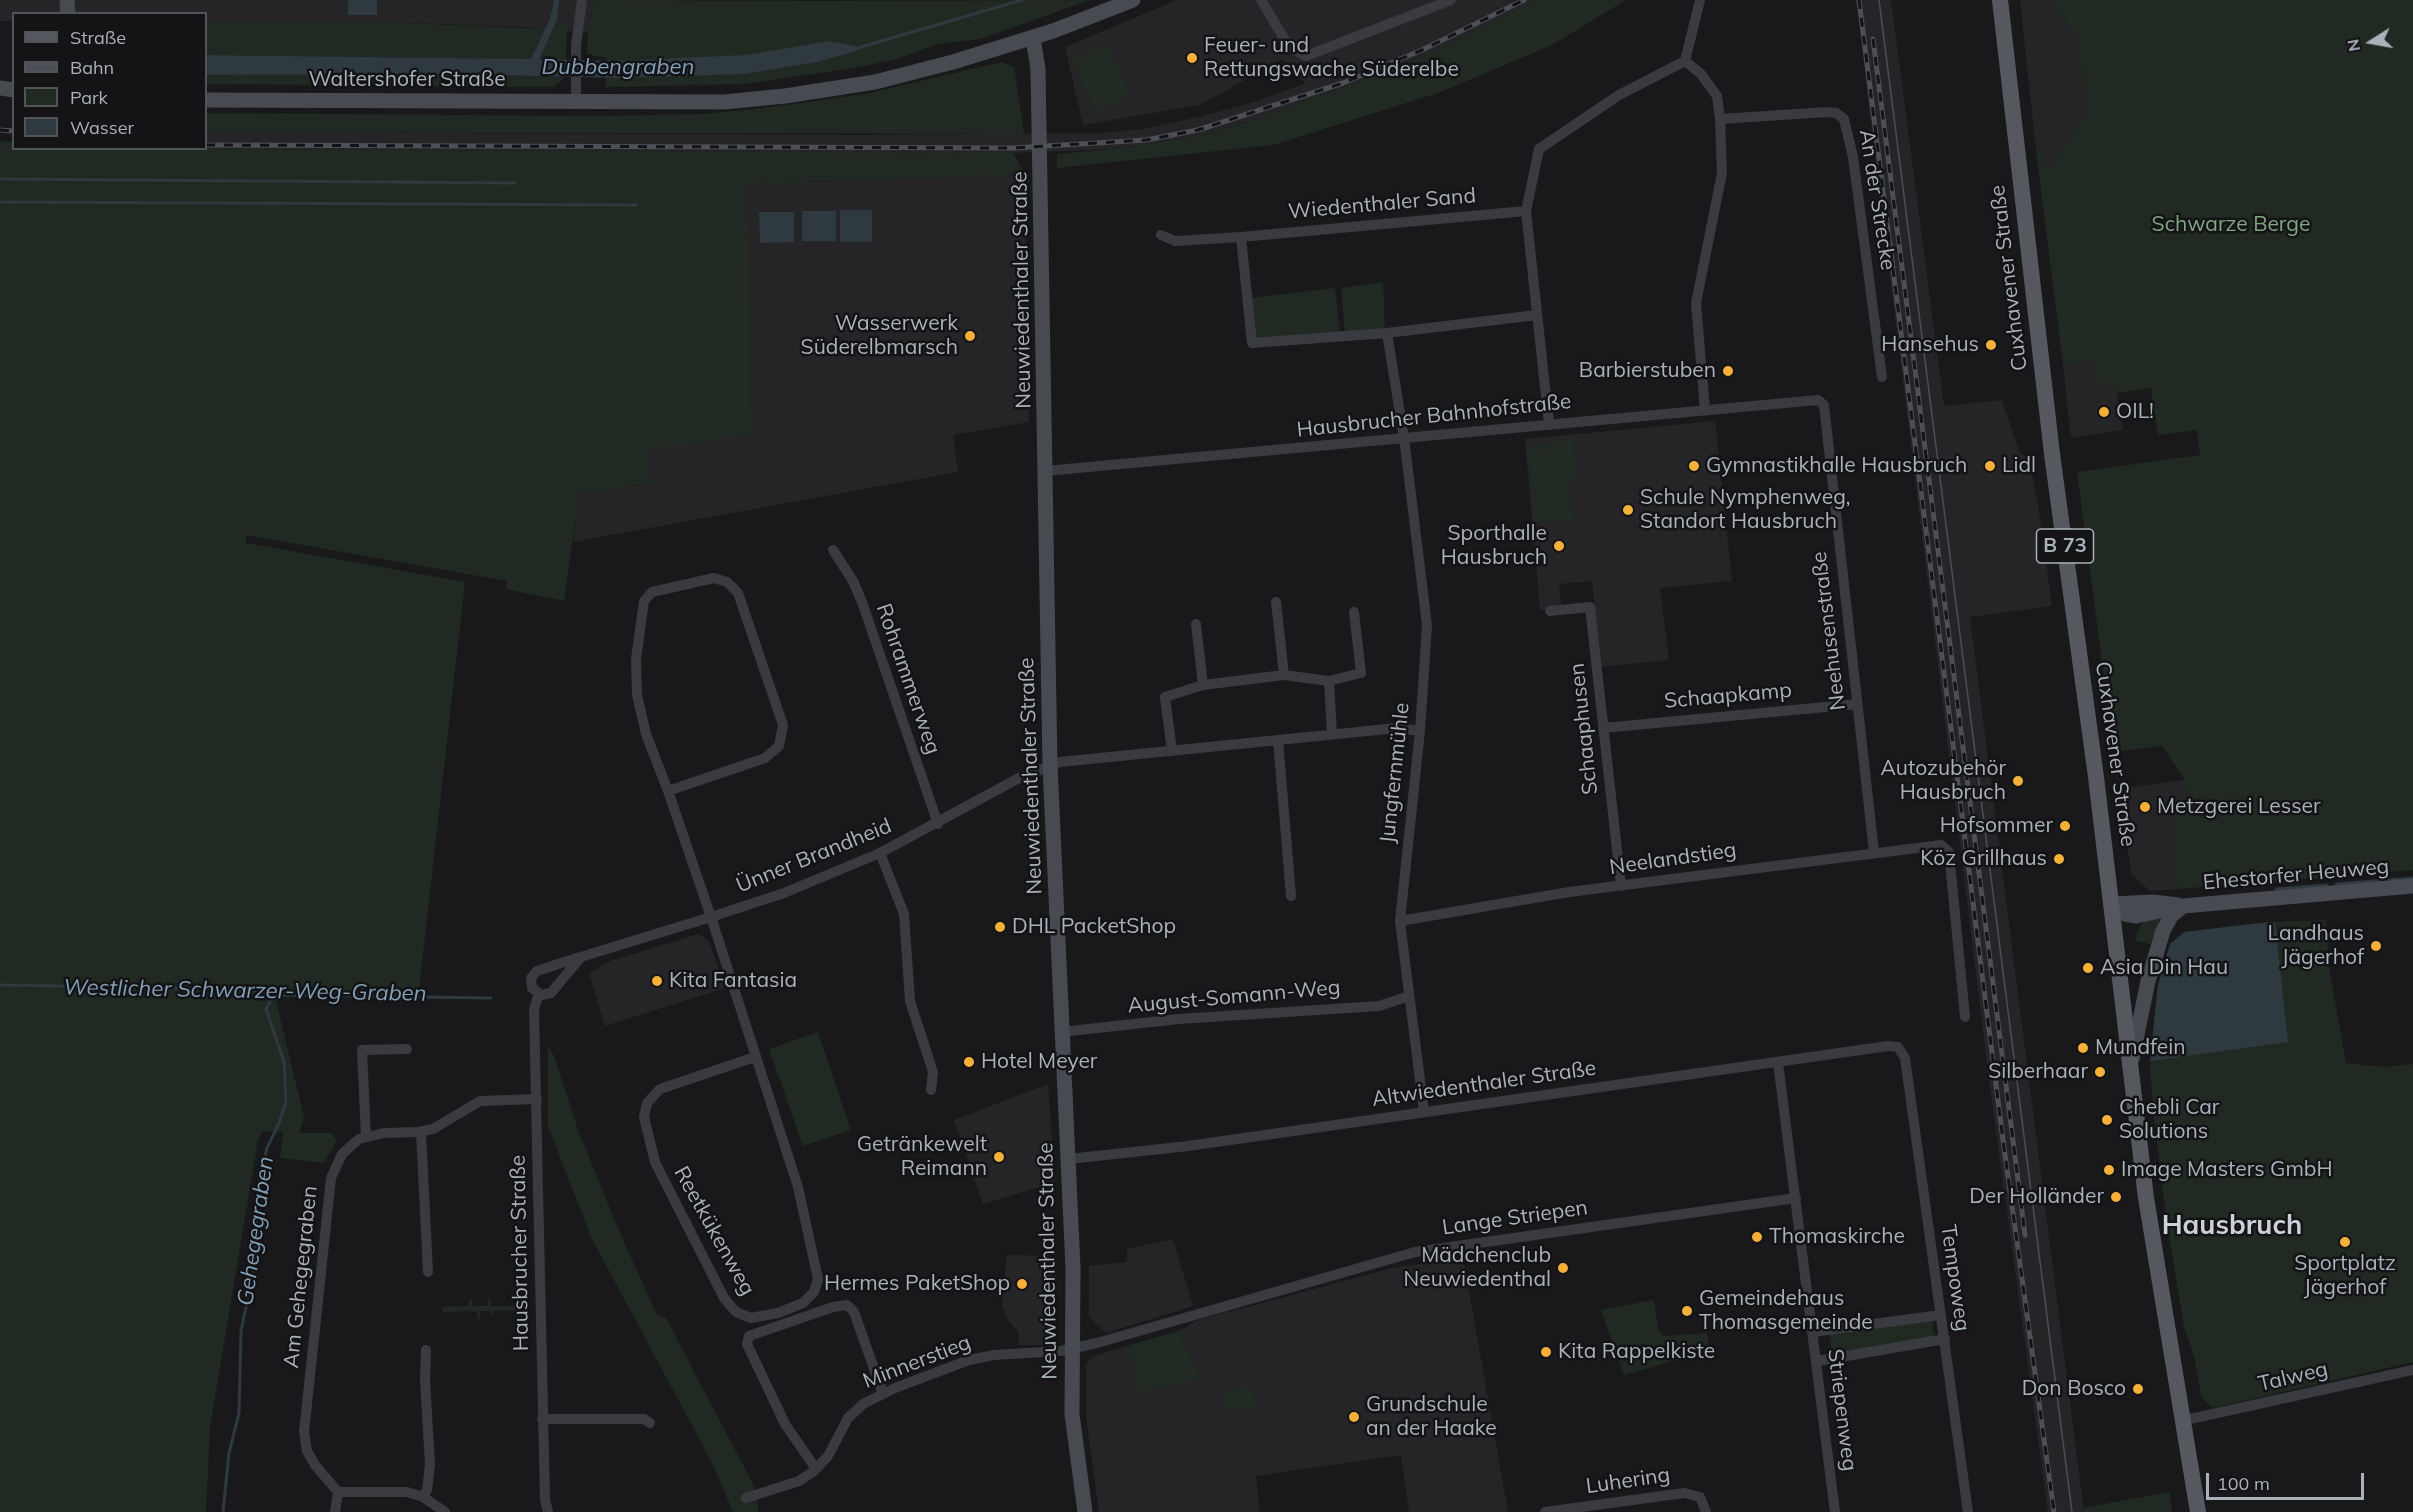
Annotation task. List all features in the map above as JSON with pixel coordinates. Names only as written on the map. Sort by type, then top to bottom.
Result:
[{"type":"main road","name":"Cuxhavener Straße","points":[[2000,0],[2052,454],[2112,904],[2146,1198],[2181,1421],[2198,1512]]},
{"type":"street","points":[[576,101],[576,54],[582,0]]},
{"type":"street","name":"Waltershofer Straße","points":[[207,100],[724,102],[785,96],[874,82],[953,62],[1033,38],[1133,0]]},
{"type":"street","points":[[1261,0],[1289,47],[1306,56],[1451,0]]},
{"type":"street","points":[[1549,424],[1526,212],[1539,148],[1619,96],[1685,62],[1700,0]]},
{"type":"street","name":"Neuwiedenthaler Straße","points":[[1033,38],[1038,69],[1050,765],[1073,1268],[1072,1414],[1085,1512]]},
{"type":"street","points":[[1685,62],[1701,74],[1717,96],[1720,119],[1722,173],[1696,303],[1705,410]]},
{"type":"street","name":"An der Strecke","points":[[1720,119],[1827,112],[1836,113],[1844,119],[1853,157],[1882,377]]},
{"type":"street","name":"Wiedenthaler Sand","points":[[1161,235],[1175,241],[1241,237],[1526,212]]},
{"type":"street","points":[[1241,237],[1252,343],[1387,333],[1536,315]]},
{"type":"street","points":[[1387,333],[1404,438]]},
{"type":"street","name":"Hausbrucher Bahnhofstraße","points":[[1045,471],[1813,399],[1824,405]]},
{"type":"street","name":"Neehusenstraße","points":[[1824,405],[1874,852]]},
{"type":"street","name":"Jungfernmühle","points":[[1404,438],[1427,625],[1420,731],[1400,921],[1424,1112]]},
{"type":"street","name":"Rohrammerweg","points":[[833,550],[854,581],[938,824]]},
{"type":"street","name":"Reetkükenweg","points":[[668,791],[765,758],[779,746],[783,725],[738,593],[727,582],[714,578],[652,592],[644,601],[636,659],[637,694],[646,734],[711,917],[803,1205],[818,1279],[812,1296],[803,1303],[770,1316],[751,1318],[736,1312],[724,1298],[655,1162],[644,1118],[651,1097],[660,1089],[755,1057]]},
{"type":"street","points":[[1276,602],[1284,675]]},
{"type":"street","name":"Schaaphusen","points":[[1550,611],[1590,607],[1621,886]]},
{"type":"street","points":[[1172,751],[1165,697],[1203,685],[1284,675],[1329,681],[1361,673],[1354,612]]},
{"type":"street","points":[[1196,624],[1203,685]]},
{"type":"street","points":[[1329,681],[1332,734]]},
{"type":"street","name":"Schaapkamp","points":[[1603,728],[1857,704]]},
{"type":"street","name":"Ünner Brandheid","points":[[539,993],[532,988],[530,981],[535,972],[784,893],[880,853],[938,824],[1018,778],[1050,765],[1332,734],[1397,729],[1420,731]]},
{"type":"street","points":[[1278,740],[1291,896]]},
{"type":"street","name":"Neelandstieg","points":[[1400,921],[1621,886],[1936,844],[1949,852],[1965,1017]]},
{"type":"street","points":[[880,853],[904,914],[910,1001],[933,1072],[931,1090]]},
{"type":"street","name":"Ehestorfer Heuweg","points":[[2112,904],[2125,914],[2136,916],[2184,906],[2413,886]]},
{"type":"street","points":[[2131,1066],[2148,981],[2163,931],[2171,916],[2184,906]]},
{"type":"street","points":[[539,993],[548,994],[557,988],[581,957]]},
{"type":"street","name":"Hausbrucher Straße","points":[[539,993],[534,1010],[544,1499],[547,1512]]},
{"type":"street","name":"August-Somann-Weg","points":[[1061,1032],[1179,1019],[1379,1006],[1409,996]]},
{"type":"street","name":"Altwiedenthaler Straße","points":[[1069,1159],[1888,1047],[1902,1051]]},
{"type":"street","points":[[366,1137],[362,1050],[407,1049]]},
{"type":"street","name":"Tempoweg","points":[[1902,1051],[1968,1512]]},
{"type":"street","name":"Striepenweg","points":[[1778,1063],[1835,1512]]},
{"type":"street","name":"Am Gehegegraben","points":[[338,1492],[312,1461],[307,1451],[304,1432],[331,1178],[342,1154],[354,1143],[366,1137],[384,1133],[421,1132],[439,1126],[463,1109],[480,1101],[537,1098]]},
{"type":"street","points":[[421,1132],[428,1272]]},
{"type":"street","name":"Lange Striepen","points":[[1072,1349],[1415,1252],[1796,1198]]},
{"type":"street","points":[[816,1470],[785,1424],[747,1344],[749,1336],[833,1306],[847,1305],[854,1312],[883,1394]]},
{"type":"street","points":[[1813,1332],[1941,1315]]},
{"type":"street","points":[[1817,1361],[1945,1339]]},
{"type":"street","name":"Minnerstieg","points":[[746,1498],[799,1481],[816,1470],[828,1456],[848,1418],[863,1404],[883,1394],[940,1370],[986,1356],[1072,1349]]},
{"type":"street","points":[[423,1497],[427,1490],[430,1464],[425,1380],[426,1350]]},
{"type":"street","name":"Talweg","points":[[2181,1421],[2413,1370]]},
{"type":"street","points":[[542,1419],[644,1419],[650,1423]]},
{"type":"street","points":[[334,1512],[338,1492],[401,1491],[423,1497],[446,1512]]},
{"type":"street","name":"Luhering","points":[[1545,1512],[1684,1493],[1700,1497],[1706,1512]]},
{"type":"shaded area","points":[[0,0],[594,0],[588,33],[524,27],[381,22],[207,22],[207,12],[12,12],[12,21],[0,21]]},
{"type":"shaded area","points":[[1177,0],[1538,0],[1424,56],[1258,119],[1200,136],[1115,149],[1013,153],[207,149],[207,132],[860,135],[1100,133],[1143,129],[1194,118],[1254,102],[1306,83],[1282,59],[1200,105],[1083,125],[1065,47]]},
{"type":"shaded area","points":[[1856,0],[1891,0],[1944,406],[2002,400],[2019,451],[2030,461],[2039,512],[2052,606],[1970,617],[2084,1512],[2048,1512],[1989,1079]]},
{"type":"shaded area","points":[[2020,0],[2049,0],[2079,36],[2087,113],[2049,170],[2044,170],[2041,151],[2036,150]]},
{"type":"shaded area","name":"Wasserwerk Süderelbmarsch","points":[[1025,174],[1029,422],[953,435],[958,472],[573,542],[579,493],[651,483],[648,450],[746,229],[747,184]]},
{"type":"shaded area","name":"OIL!","points":[[2094,360],[2115,382],[2123,430],[2071,438],[2063,364]]},
{"type":"shaded area","name":"Schule Nymphenweg, Standort Hausbruch","points":[[1715,421],[1732,581],[1660,588],[1669,660],[1601,667],[1592,581],[1559,584],[1562,609],[1540,610],[1525,439]]},
{"type":"shaded area","points":[[2185,780],[2188,811],[2171,814],[2178,889],[2150,891],[2132,875],[2117,789]]},
{"type":"shaded area","name":"Kita Fantasia","points":[[699,934],[709,941],[725,988],[605,1026],[589,974],[610,961]]},
{"type":"shaded area","points":[[1048,1084],[1055,1182],[983,1204],[954,1120]]},
{"type":"shaded area","points":[[1173,1239],[1193,1306],[1106,1333],[1089,1317],[1089,1266],[1126,1262],[1127,1249]]},
{"type":"shaded area","points":[[1007,1255],[1057,1256],[1054,1302],[1046,1345],[1019,1345],[1018,1332],[1007,1319],[1002,1304]]},
{"type":"shaded area","name":"Grundschule an der Haake","points":[[1463,1257],[1508,1512],[1409,1512],[1401,1455],[1256,1476],[1260,1512],[1099,1512],[1086,1417],[1086,1364],[1091,1357],[1130,1345],[1137,1394],[1200,1379],[1179,1331],[1198,1320],[1393,1268]]},
{"type":"green space","points":[[594,0],[1090,0],[980,39],[938,44],[897,59],[854,68],[744,84],[606,87],[606,58],[587,54]]},
{"type":"green space","points":[[1538,0],[1626,0],[1552,45],[1438,93],[1273,145],[1057,168],[1057,154],[1115,149],[1200,136],[1258,119],[1424,56]]},
{"type":"green space","name":"Schwarze Berge","points":[[2049,0],[2413,0],[2413,870],[2178,889],[2171,813],[2188,811],[2185,780],[2162,746],[2114,752],[2077,472],[2200,455],[2197,430],[2158,435],[2151,388],[2117,393],[2115,382],[2097,384],[2094,360],[2063,364],[2036,150],[2041,151],[2044,170],[2049,170],[2087,113],[2079,37]]},
{"type":"green space","points":[[557,20],[567,26],[566,60],[538,59]]},
{"type":"green space","points":[[207,22],[381,22],[546,29],[531,59],[207,55]]},
{"type":"green space","points":[[1108,43],[1131,96],[1096,111],[1072,59]]},
{"type":"green space","points":[[1002,62],[1014,67],[1024,134],[207,132],[207,113],[593,116],[705,114],[865,94]]},
{"type":"green space","points":[[453,74],[565,77],[554,87],[207,84],[207,75]]},
{"type":"green space","points":[[0,141],[12,142],[12,150],[1013,153],[1025,174],[747,184],[751,433],[648,450],[651,483],[579,493],[564,601],[506,589],[507,581],[246,535],[246,543],[465,582],[418,998],[275,996],[304,1118],[299,1133],[332,1133],[337,1141],[324,1163],[280,1158],[283,1132],[293,1132],[263,1131],[258,1140],[210,1427],[206,1512],[0,1512]]},
{"type":"green space","points":[[1383,282],[1385,331],[1345,333],[1341,288]]},
{"type":"green space","points":[[1335,288],[1340,334],[1254,341],[1250,298]]},
{"type":"green space","points":[[1573,441],[1576,477],[1568,478],[1573,520],[1534,523],[1529,451],[1557,447],[1528,449],[1528,445]]},
{"type":"green space","points":[[2160,919],[2152,944],[2136,941],[2137,932],[2144,921]]},
{"type":"green space","points":[[2326,920],[2330,973],[2346,1063],[2383,1067],[2413,1064],[2413,1362],[2213,1408],[2202,1398],[2194,1356],[2184,1327],[2167,1224],[2150,1065],[2158,985],[2170,944],[2184,932],[2268,922]]},
{"type":"green space","points":[[818,1032],[851,1130],[803,1146],[769,1049]]},
{"type":"green space","points":[[548,1046],[554,1056],[578,1130],[619,1231],[657,1315],[666,1318],[755,1488],[759,1512],[733,1512],[712,1463],[591,1237],[548,1126]]},
{"type":"green space","points":[[518,1298],[527,1298],[528,1310],[493,1311],[492,1318],[490,1311],[480,1311],[480,1319],[477,1319],[477,1311],[442,1312],[442,1307],[469,1306],[469,1299],[472,1299],[472,1306],[488,1306],[488,1299],[490,1299],[491,1306],[518,1306]]},
{"type":"green space","points":[[1654,1300],[1658,1328],[1663,1336],[1707,1333],[1710,1350],[1624,1375],[1601,1310]]},
{"type":"green space","points":[[1932,1319],[1934,1339],[1832,1354],[1829,1333]]},
{"type":"green space","points":[[1179,1331],[1201,1379],[1137,1394],[1130,1345]]},
{"type":"green space","points":[[1253,1387],[1256,1407],[1225,1410],[1222,1390]]},
{"type":"green space","points":[[2170,1492],[2172,1512],[2084,1512],[2083,1508]]},
{"type":"water","points":[[348,0],[377,0],[377,15],[348,15]]},
{"type":"water","points":[[554,0],[559,0],[557,20],[539,59],[616,61],[746,55],[829,41],[856,46],[857,51],[817,62],[744,74],[614,78],[453,74],[207,75],[207,55],[531,59],[550,19]]},
{"type":"water","points":[[840,210],[872,210],[872,242],[840,242]]},
{"type":"water","points":[[802,211],[836,211],[836,241],[802,241]]},
{"type":"water","points":[[759,212],[794,212],[794,242],[760,243]]},
{"type":"water","points":[[2275,923],[2288,1042],[2150,1061],[2158,985],[2170,944],[2184,932]]},
{"type":"waterway","name":"Dubbengraben","points":[[854,49],[1022,0]]},
{"type":"waterway","points":[[0,179],[515,183]]},
{"type":"waterway","points":[[0,202],[636,205]]},
{"type":"waterway","points":[[2336,884],[2413,878]]},
{"type":"waterway","points":[[2276,889],[2327,885]]},
{"type":"waterway","name":"Westlicher Schwarzer-Weg-Graben","points":[[0,985],[245,989],[277,995],[491,998]]},
{"type":"waterway","name":"Gehegegraben","points":[[223,1512],[229,1453],[239,1413],[241,1331],[255,1264],[258,1184],[267,1148],[286,1101],[284,1062],[266,1009],[272,998],[277,995]]},
{"type":"tram line","points":[[1879,0],[2072,1512]]},
{"type":"railway","points":[[207,145],[1013,148],[1146,140],[1198,130],[1343,83],[1422,50],[1524,0]]},
{"type":"railway","points":[[1859,0],[2003,1140],[2054,1512]]},
{"type":"railway","points":[[1873,39],[2025,1235]]},
{"type":"railway","points":[[0,130],[12,131]]},
{"type":"place","name":"Feuer- und Rettungswache Süderelbe","points":[[1192,58]]},
{"type":"place","name":"Wasserwerk Süderelbmarsch","points":[[970,336]]},
{"type":"place","name":"Hansehus","points":[[1991,345]]},
{"type":"place","name":"Barbierstuben","points":[[1728,371]]},
{"type":"place","name":"OIL!","points":[[2104,412]]},
{"type":"place","name":"Gymnastikhalle Hausbruch","points":[[1694,466]]},
{"type":"place","name":"Lidl","points":[[1990,466]]},
{"type":"place","name":"Schule Nymphenweg, Standort Hausbruch","points":[[1628,510]]},
{"type":"place","name":"Sporthalle Hausbruch","points":[[1559,546]]},
{"type":"place","name":"Autozubehör Hausbruch","points":[[2018,781]]},
{"type":"place","name":"Metzgerei Lesser","points":[[2145,807]]},
{"type":"place","name":"Hofsommer","points":[[2065,826]]},
{"type":"place","name":"Köz Grillhaus","points":[[2059,859]]},
{"type":"place","name":"DHL PacketShop","points":[[1000,927]]},
{"type":"place","name":"Landhaus Jägerhof","points":[[2376,946]]},
{"type":"place","name":"Asia Din Hau","points":[[2088,968]]},
{"type":"place","name":"Kita Fantasia","points":[[657,981]]},
{"type":"place","name":"Mundfein","points":[[2083,1048]]},
{"type":"place","name":"Hotel Meyer","points":[[969,1062]]},
{"type":"place","name":"Silberhaar","points":[[2100,1072]]},
{"type":"place","name":"Chebli Car Solutions","points":[[2107,1120]]},
{"type":"place","name":"Getränkewelt Reimann","points":[[999,1157]]},
{"type":"place","name":"Image Masters GmbH","points":[[2109,1170]]},
{"type":"place","name":"Der Holländer","points":[[2116,1197]]},
{"type":"place","name":"Thomaskirche","points":[[1757,1237]]},
{"type":"place","name":"Sportplatz Jägerhof","points":[[2345,1242]]},
{"type":"place","name":"Mädchenclub Neuwiedenthal","points":[[1563,1268]]},
{"type":"place","name":"Hermes PaketShop","points":[[1022,1284]]},
{"type":"place","name":"Gemeindehaus Thomasgemeinde","points":[[1687,1311]]},
{"type":"place","name":"Kita Rappelkiste","points":[[1546,1352]]},
{"type":"place","name":"Don Bosco","points":[[2138,1389]]},
{"type":"place","name":"Grundschule an der Haake","points":[[1354,1417]]},
{"type":"district","name":"Hausbruch","points":[[2232,1226]]}]
